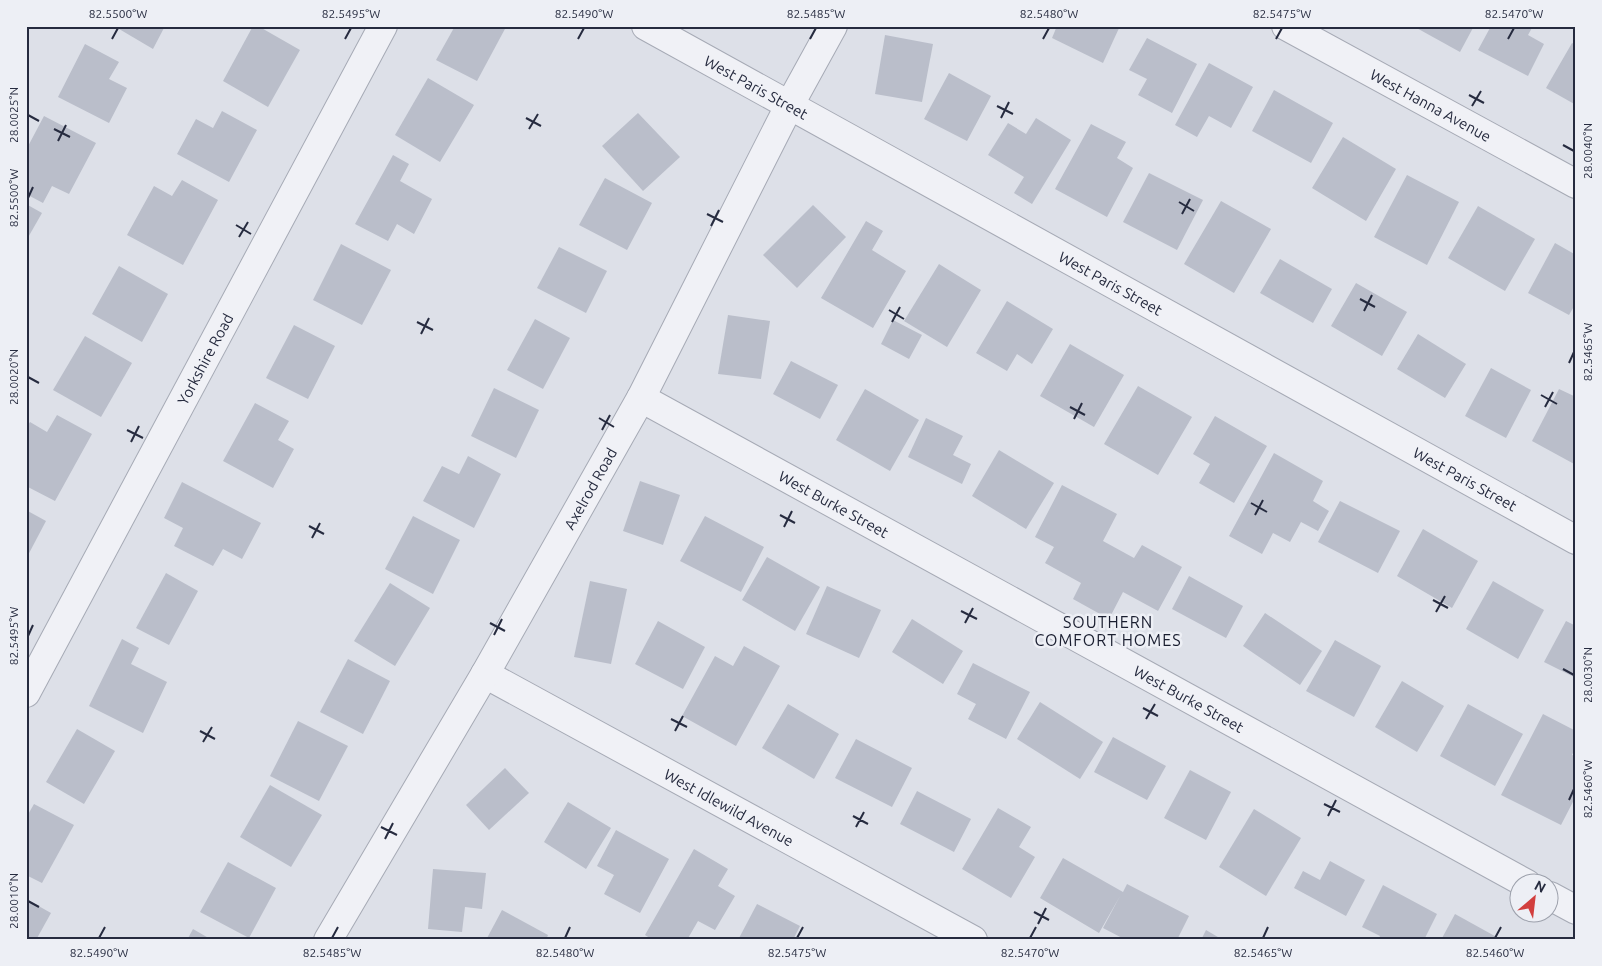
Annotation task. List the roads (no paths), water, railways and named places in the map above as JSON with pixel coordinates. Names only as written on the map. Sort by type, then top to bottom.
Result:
[{"type":"street","name":"Yorkshire Road","points":[[26,693],[383,26]]},
{"type":"street","name":"West Paris Street","points":[[646,26],[1576,540]]},
{"type":"street","name":"Axelrod Road","points":[[329,940],[485,674],[641,398],[789,106],[833,26]]},
{"type":"street","name":"West Hanna Avenue","points":[[1286,26],[1576,184]]},
{"type":"street","name":"West Burke Street","points":[[641,398],[1510,875]]},
{"type":"street","name":"West Idlewild Avenue","points":[[485,674],[973,940]]},
{"type":"street","points":[[1560,901],[1576,910]]},
{"type":"district","name":"SOUTHERN COMFORT HOMES","points":[[1108,631]]}]
